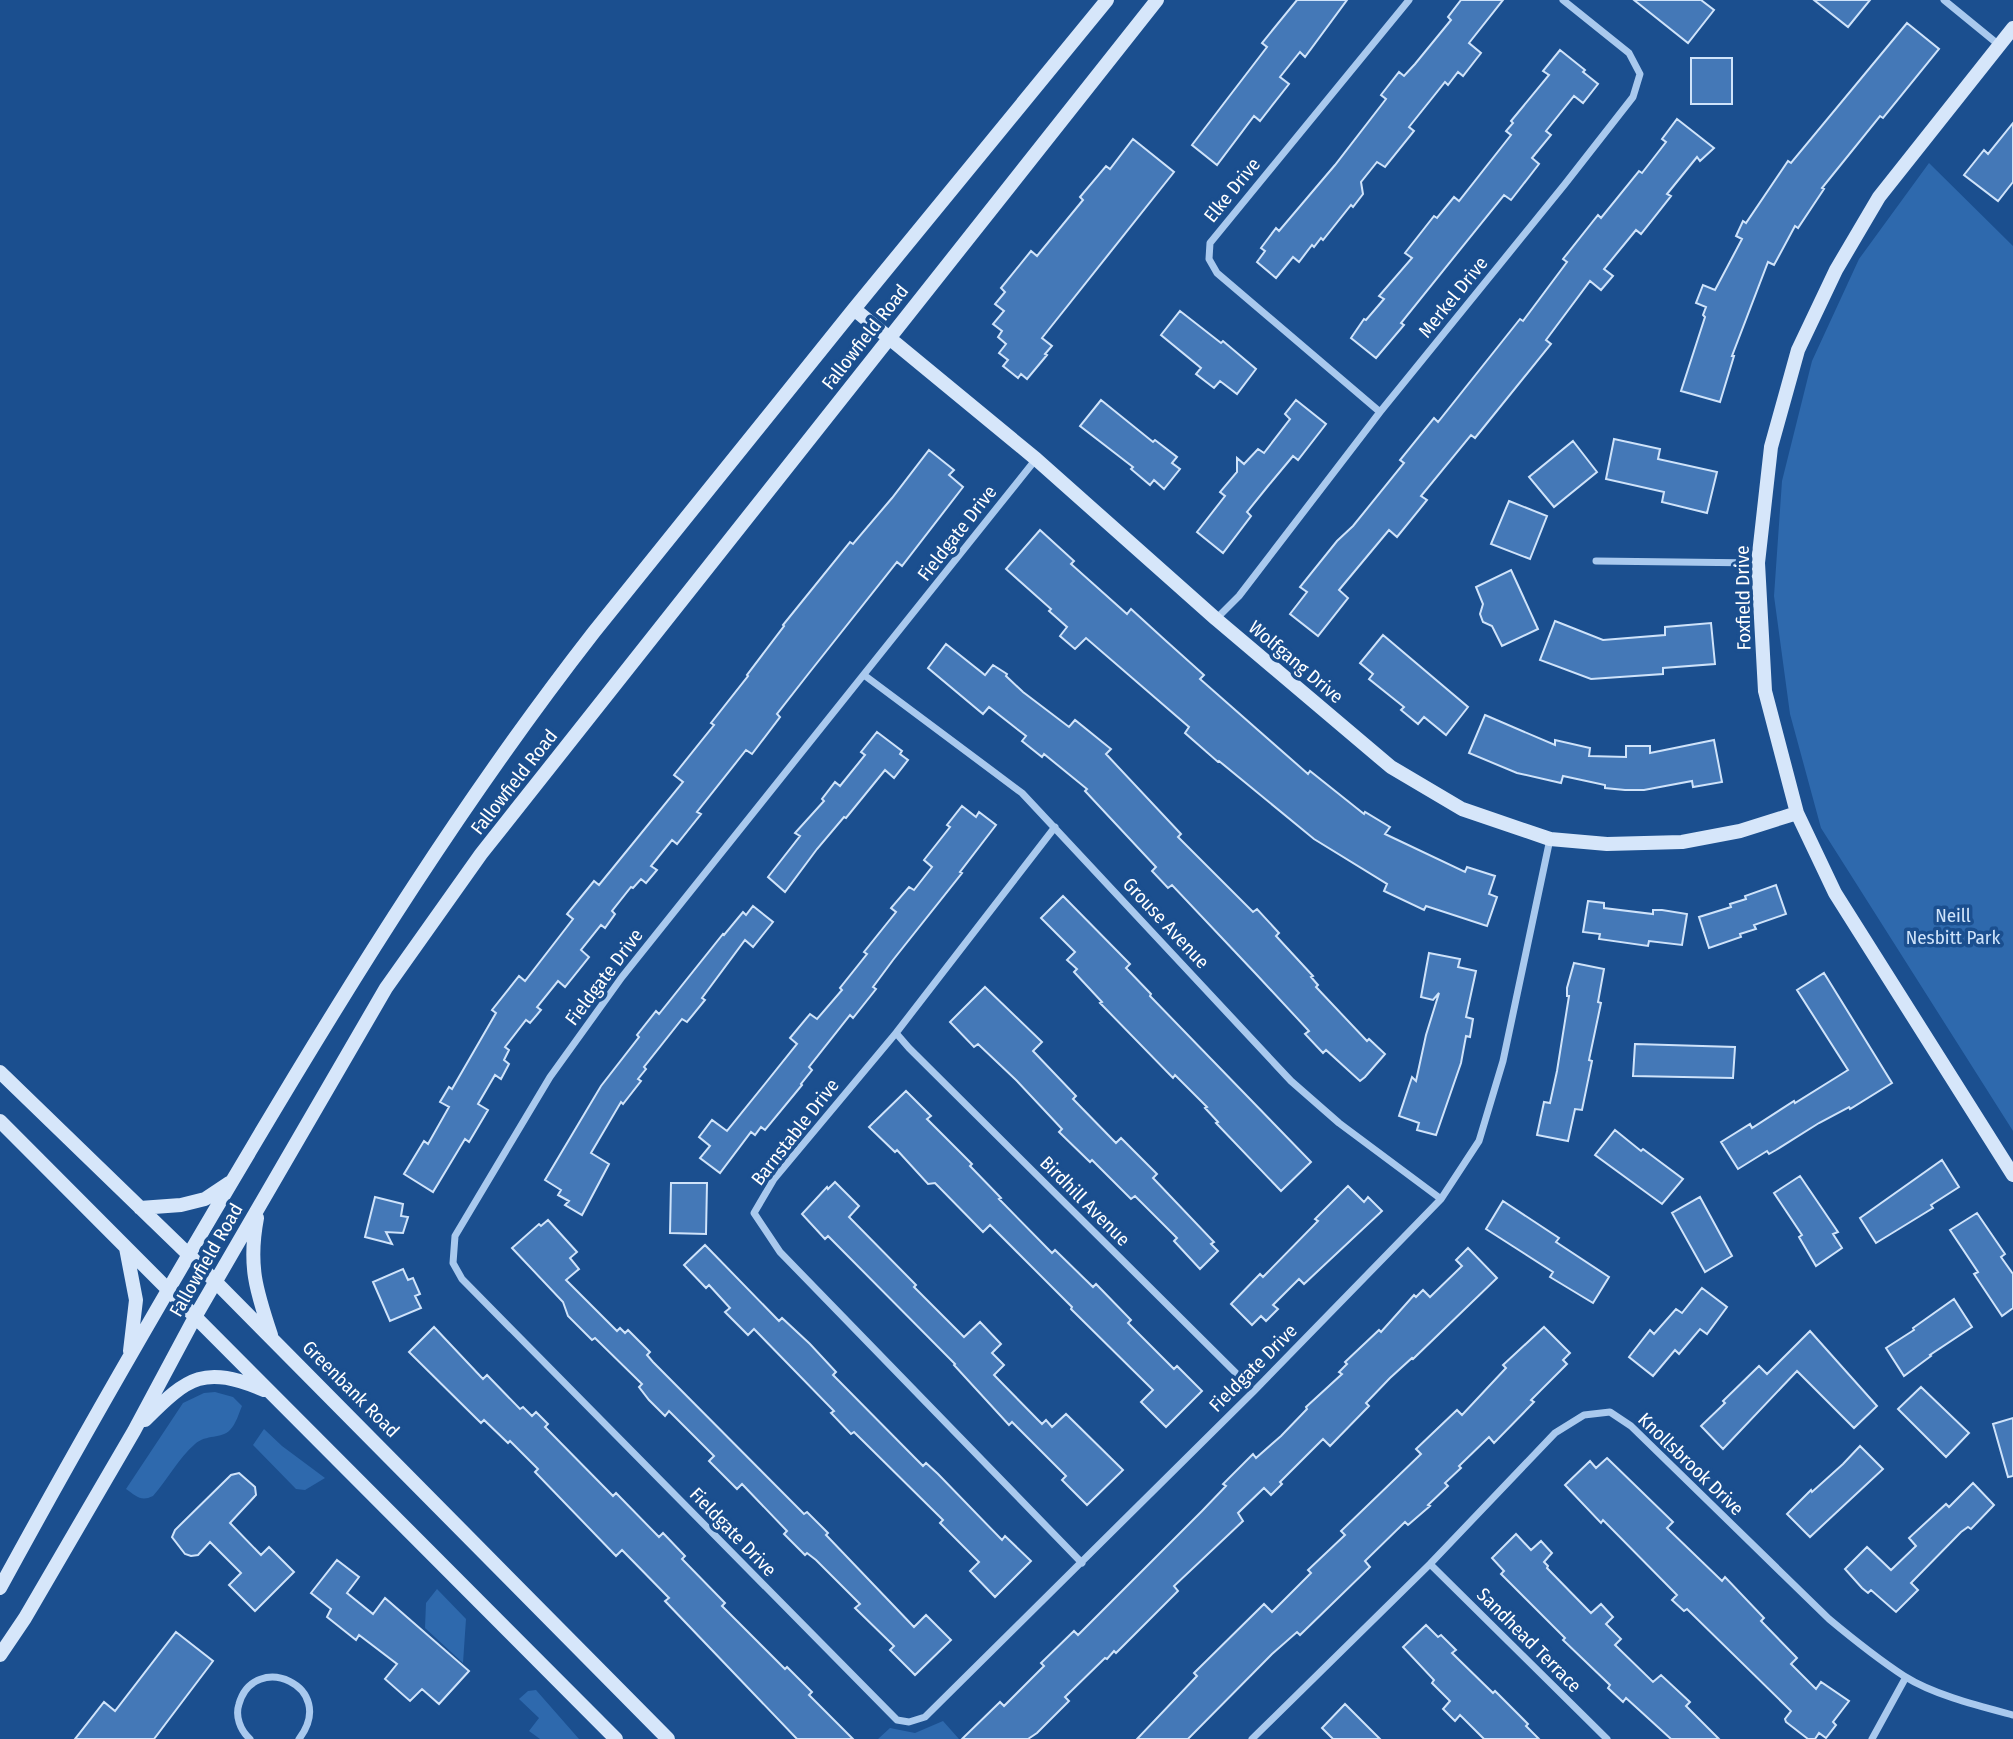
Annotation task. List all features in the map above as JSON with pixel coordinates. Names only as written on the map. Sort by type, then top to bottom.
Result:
[{"type":"main road","name":"Fallowfield Road","points":[[0,1588],[167,1290],[378,939],[518,734],[594,632],[1107,0]]},
{"type":"main road","name":"Fallowfield Road","points":[[0,1655],[25,1618],[134,1431],[195,1317],[386,988],[453,892],[1157,0]]},
{"type":"main road","name":"Foxfield Drive","points":[[2013,28],[1879,197],[1830,281],[1798,350],[1771,447],[1758,563],[1765,691],[1797,813],[1835,893],[2013,1174]]},
{"type":"main road","name":"Wolfgang Drive","points":[[854,309],[1036,459],[1216,619],[1391,768],[1462,808],[1550,839],[1607,844],[1682,842],[1740,831],[1797,813]]},
{"type":"main road","name":"Greenbank Road","points":[[0,1072],[271,1336],[668,1739]]},
{"type":"main road","points":[[0,1121],[616,1739]]},
{"type":"main road","points":[[140,1208],[181,1205],[205,1199],[233,1180]]},
{"type":"main road","points":[[259,1207],[252,1261],[271,1336]]},
{"type":"main road","points":[[126,1248],[136,1300],[129,1358]]},
{"type":"main road","points":[[134,1431],[172,1394],[190,1382],[211,1376],[226,1376],[272,1394]]},
{"type":"street","name":"Elke Drive","points":[[1380,412],[1217,273],[1209,259],[1210,243],[1409,0]]},
{"type":"street","name":"Merkel Drive","points":[[1216,619],[1239,596],[1380,412],[1566,184],[1633,97],[1640,74],[1629,53],[1563,0]]},
{"type":"street","points":[[1944,0],[2000,45]]},
{"type":"street","name":"Fieldgate Drive","points":[[1036,459],[622,977],[550,1077],[455,1236],[453,1263],[462,1279],[897,1720],[909,1722],[925,1717],[1254,1391],[1441,1199],[1479,1141],[1503,1061],[1550,839]]},
{"type":"street","points":[[1596,561],[1758,563]]},
{"type":"street","name":"Grouse Avenue","points":[[864,675],[1022,793],[1291,1081],[1339,1124],[1441,1199]]},
{"type":"street","name":"Barnstable Drive","points":[[1055,827],[896,1033],[774,1180],[754,1213],[780,1252],[1082,1563]]},
{"type":"street","name":"Birdhill Avenue","points":[[896,1033],[1254,1391]]},
{"type":"street","name":"Knollsbrook Drive","points":[[1253,1739],[1430,1564],[1555,1433],[1584,1415],[1610,1412],[1631,1426],[1829,1619],[1906,1678],[1974,1704],[2013,1715]]},
{"type":"street","name":"Sandhead Terrace","points":[[1430,1564],[1607,1739]]},
{"type":"street","points":[[250,1739],[239,1723],[240,1701],[251,1685],[263,1678],[273,1677],[292,1682],[306,1696],[310,1715],[307,1728],[299,1739]]},
{"type":"street","points":[[1871,1739],[1906,1678]]},
{"type":"green space","name":"Neill Nesbitt Park","points":[[1929,163],[2013,246],[2013,1131],[1821,828],[1790,714],[1774,596],[1782,481],[1812,361],[1859,259]]},
{"type":"green space","points":[[215,1392],[233,1397],[242,1406],[230,1430],[195,1444],[153,1496],[142,1498],[126,1489],[183,1403],[204,1393]]},
{"type":"green space","points":[[264,1429],[325,1478],[305,1490],[296,1489],[253,1445]]},
{"type":"green space","points":[[437,1589],[466,1619],[463,1663],[425,1628],[426,1603]]},
{"type":"green space","points":[[536,1690],[579,1739],[540,1739],[529,1731],[539,1718],[519,1699],[528,1691]]},
{"type":"green space","points":[[943,1721],[959,1739],[878,1739],[890,1728],[915,1733]]},
{"type":"building","points":[[1297,0],[1347,0],[1305,57],[1300,52],[1280,77],[1289,84],[1260,121],[1254,116],[1217,165],[1192,145],[1267,47],[1262,43]]},
{"type":"building","points":[[1461,0],[1503,0],[1469,43],[1481,53],[1463,76],[1458,72],[1448,85],[1445,82],[1409,127],[1414,131],[1385,167],[1377,162],[1361,182],[1363,194],[1323,240],[1321,238],[1314,247],[1312,245],[1299,262],[1293,257],[1276,278],[1257,262],[1265,251],[1261,248],[1276,228],[1279,231],[1335,165],[1386,99],[1381,95],[1399,72],[1404,76],[1415,64],[1451,20],[1448,17]]},
{"type":"building","points":[[1634,0],[1701,0],[1714,10],[1688,43]]},
{"type":"building","points":[[1814,0],[1870,0],[1848,27]]},
{"type":"building","points":[[1907,23],[1939,49],[1822,188],[1824,189],[1798,228],[1795,226],[1774,265],[1768,262],[1732,356],[1720,402],[1681,391],[1705,317],[1703,315],[1706,307],[1696,303],[1703,285],[1715,290],[1742,239],[1736,236],[1743,221],[1746,223],[1788,161],[1791,163]]},
{"type":"building","points":[[1560,50],[1598,84],[1583,103],[1574,96],[1546,131],[1551,135],[1532,158],[1539,164],[1511,200],[1504,195],[1376,358],[1351,338],[1364,319],[1366,320],[1384,299],[1379,296],[1412,258],[1405,253],[1434,216],[1437,218],[1454,197],[1459,201],[1511,135],[1506,131],[1513,123],[1511,121],[1549,75],[1543,71]]},
{"type":"building","points":[[1691,58],[1732,58],[1732,104],[1691,104]]},
{"type":"building","points":[[1677,119],[1714,148],[1700,161],[1697,157],[1667,194],[1671,196],[1641,234],[1636,230],[1604,269],[1613,276],[1601,290],[1590,281],[1546,340],[1551,344],[1475,438],[1471,435],[1421,496],[1427,500],[1397,537],[1389,530],[1339,590],[1348,598],[1318,636],[1290,614],[1307,592],[1300,587],[1404,463],[1400,460],[1434,418],[1438,422],[1520,319],[1523,321],[1567,262],[1563,259],[1598,215],[1601,218],[1639,171],[1642,173],[1666,142],[1662,139]]},
{"type":"building","points":[[2013,123],[2013,182],[1998,201],[1964,175],[1984,150],[1988,154]]},
{"type":"building","points":[[1133,139],[1174,172],[1042,338],[1052,346],[1045,354],[1047,355],[1027,379],[1021,374],[1018,378],[1003,366],[1008,360],[999,353],[1006,344],[998,337],[1002,331],[993,324],[1004,311],[995,304],[1005,292],[1001,288],[1031,251],[1037,256],[1083,200],[1080,197],[1106,166],[1110,169]]},
{"type":"building","points":[[1180,311],[1221,343],[1223,341],[1256,369],[1237,394],[1220,381],[1214,388],[1196,374],[1201,368],[1161,335]]},
{"type":"building","points":[[1101,400],[1153,442],[1155,440],[1177,457],[1172,463],[1180,469],[1164,489],[1154,480],[1150,485],[1131,469],[1133,467],[1080,426]]},
{"type":"building","points":[[1296,400],[1326,424],[1298,460],[1293,456],[1247,512],[1251,516],[1223,553],[1197,532],[1225,496],[1220,492],[1237,472],[1237,458],[1244,464],[1258,449],[1264,453],[1290,419],[1285,414]]},
{"type":"building","points":[[1614,439],[1660,449],[1658,459],[1717,472],[1707,513],[1662,502],[1664,492],[1606,479]]},
{"type":"building","points":[[1573,441],[1597,472],[1554,507],[1529,477]]},
{"type":"building","points":[[929,450],[954,470],[949,475],[963,487],[902,566],[897,562],[809,673],[777,714],[780,717],[752,754],[746,750],[697,812],[701,814],[677,844],[672,840],[651,866],[657,870],[646,883],[641,879],[631,887],[612,911],[615,914],[605,928],[601,925],[581,950],[589,957],[565,987],[558,981],[537,1007],[541,1010],[530,1023],[526,1020],[505,1047],[509,1050],[504,1060],[509,1064],[501,1079],[495,1075],[478,1104],[488,1110],[469,1142],[465,1139],[433,1192],[404,1174],[424,1141],[428,1144],[449,1107],[440,1102],[449,1087],[452,1089],[496,1013],[492,1010],[519,976],[525,981],[573,919],[567,914],[594,881],[599,885],[683,782],[674,775],[714,725],[711,723],[783,625],[850,542],[853,544],[892,498]]},
{"type":"building","points":[[1509,501],[1547,516],[1530,559],[1491,544]]},
{"type":"building","points":[[1040,530],[1074,561],[1071,564],[1127,614],[1131,609],[1204,675],[1200,679],[1308,774],[1310,771],[1364,814],[1365,812],[1390,827],[1385,834],[1465,872],[1467,867],[1495,876],[1489,894],[1497,897],[1487,926],[1426,906],[1424,910],[1384,891],[1387,884],[1314,839],[1218,762],[1185,733],[1189,727],[1086,638],[1075,649],[1060,636],[1067,627],[1006,569]]},
{"type":"building","points":[[1511,570],[1538,629],[1502,646],[1492,626],[1483,622],[1480,614],[1483,604],[1476,587]]},
{"type":"building","points":[[1555,621],[1603,640],[1665,635],[1665,627],[1711,623],[1715,664],[1663,668],[1663,674],[1591,679],[1540,660]]},
{"type":"building","points":[[1383,635],[1468,707],[1446,735],[1424,717],[1418,724],[1401,710],[1404,707],[1369,679],[1373,674],[1360,663]]},
{"type":"building","points":[[946,644],[985,675],[993,665],[1069,727],[1075,720],[1111,749],[1106,754],[1181,834],[1178,837],[1253,912],[1257,909],[1279,933],[1276,936],[1313,976],[1311,977],[1318,985],[1316,987],[1367,1041],[1369,1039],[1385,1054],[1365,1077],[1360,1081],[1326,1050],[1323,1053],[1305,1034],[1309,1031],[1256,974],[1172,885],[1168,888],[1152,871],[1156,867],[1085,791],[1087,789],[1044,754],[1042,757],[1022,741],[1026,736],[989,707],[983,714],[928,668]]},
{"type":"building","points":[[1485,715],[1555,745],[1555,740],[1590,748],[1589,756],[1626,757],[1626,746],[1650,746],[1650,753],[1714,740],[1722,782],[1693,787],[1692,781],[1644,790],[1625,790],[1605,788],[1605,785],[1563,776],[1561,783],[1517,773],[1469,753]]},
{"type":"building","points":[[877,732],[902,751],[900,754],[908,760],[894,778],[885,770],[817,849],[785,892],[768,877],[800,836],[795,833],[824,801],[822,799],[835,782],[840,786],[865,755],[861,752]]},
{"type":"building","points":[[962,806],[976,817],[979,812],[996,825],[873,987],[876,989],[853,1018],[850,1015],[809,1067],[812,1070],[802,1085],[765,1130],[761,1127],[755,1135],[751,1132],[720,1173],[700,1158],[710,1146],[699,1137],[712,1120],[727,1131],[797,1044],[790,1038],[810,1014],[817,1019],[842,990],[840,988],[867,954],[864,952],[896,912],[891,908],[909,887],[914,890],[932,867],[924,860],[950,827],[947,825]]},
{"type":"building","points":[[1776,885],[1786,914],[1754,925],[1756,929],[1740,934],[1741,937],[1709,948],[1699,917],[1731,907],[1730,904],[1746,899],[1745,896]]},
{"type":"building","points":[[1063,896],[1130,964],[1126,968],[1150,996],[1311,1162],[1281,1191],[1216,1123],[1218,1122],[1205,1108],[1207,1107],[1175,1075],[1173,1078],[1100,1003],[1102,1002],[1074,972],[1077,969],[1067,960],[1075,952],[1041,918]]},
{"type":"building","points":[[1588,901],[1604,903],[1604,908],[1653,914],[1653,910],[1662,910],[1687,914],[1682,945],[1649,941],[1648,946],[1599,939],[1600,934],[1583,932]]},
{"type":"building","points":[[753,906],[773,922],[753,947],[745,940],[702,998],[705,1000],[687,1022],[682,1019],[644,1067],[646,1069],[638,1079],[641,1081],[623,1104],[621,1102],[591,1153],[609,1164],[582,1215],[565,1205],[569,1201],[558,1195],[561,1190],[545,1180],[601,1086],[656,1011],[659,1014],[723,934],[743,912],[746,915]]},
{"type":"building","points":[[1429,953],[1460,959],[1458,967],[1476,971],[1466,1017],[1473,1019],[1470,1037],[1466,1036],[1461,1063],[1436,1135],[1417,1130],[1419,1123],[1399,1116],[1412,1077],[1416,1081],[1439,993],[1433,1000],[1421,997]]},
{"type":"building","points":[[1574,963],[1604,969],[1598,1002],[1601,1003],[1589,1060],[1592,1061],[1582,1110],[1575,1109],[1568,1141],[1537,1135],[1544,1102],[1550,1103],[1557,1071],[1569,996],[1567,988]]},
{"type":"building","points":[[1824,973],[1892,1083],[1850,1109],[1849,1107],[1819,1123],[1769,1154],[1767,1151],[1738,1169],[1721,1142],[1750,1124],[1752,1128],[1848,1070],[1797,990]]},
{"type":"building","points":[[985,987],[1042,1042],[1033,1051],[1076,1096],[1073,1099],[1116,1143],[1121,1138],[1157,1174],[1153,1178],[1214,1242],[1211,1244],[1218,1251],[1200,1269],[1174,1241],[1177,1238],[1135,1196],[1131,1199],[1092,1160],[1090,1162],[1059,1132],[1062,1129],[1016,1080],[978,1044],[974,1047],[950,1022]]},
{"type":"building","points":[[1635,1044],[1735,1047],[1733,1078],[1633,1076]]},
{"type":"building","points":[[906,1091],[931,1116],[927,1119],[972,1164],[970,1166],[1001,1198],[999,1199],[1052,1253],[1055,1250],[1093,1287],[1096,1284],[1131,1320],[1128,1323],[1174,1369],[1177,1366],[1202,1391],[1166,1427],[1141,1402],[1153,1390],[1071,1309],[1072,1307],[990,1225],[983,1232],[935,1183],[928,1184],[897,1150],[895,1152],[869,1127]]},
{"type":"building","points":[[1615,1130],[1683,1179],[1662,1204],[1595,1155]]},
{"type":"building","points":[[1942,1160],[1959,1187],[1931,1205],[1933,1208],[1876,1243],[1860,1218]]},
{"type":"building","points":[[1800,1176],[1838,1232],[1833,1234],[1842,1248],[1816,1266],[1799,1237],[1802,1235],[1774,1193]]},
{"type":"building","points":[[835,1182],[859,1206],[849,1217],[964,1337],[980,1322],[1001,1344],[992,1353],[1004,1365],[994,1375],[1042,1424],[1046,1420],[1052,1427],[1066,1414],[1123,1470],[1087,1505],[1062,1480],[1066,1476],[1012,1422],[1009,1425],[955,1364],[828,1236],[825,1239],[802,1214]]},
{"type":"building","points":[[671,1183],[707,1183],[706,1234],[670,1233]]},
{"type":"building","points":[[1348,1186],[1364,1202],[1368,1197],[1382,1211],[1304,1284],[1299,1279],[1273,1305],[1278,1309],[1266,1321],[1261,1316],[1252,1325],[1231,1304],[1260,1274],[1263,1277]]},
{"type":"building","points":[[375,1197],[403,1204],[401,1216],[408,1217],[403,1233],[386,1232],[392,1244],[365,1237]]},
{"type":"building","points":[[1700,1197],[1732,1256],[1705,1272],[1672,1213]]},
{"type":"building","points":[[1503,1201],[1559,1238],[1556,1242],[1609,1277],[1593,1303],[1550,1277],[1553,1272],[1486,1229]]},
{"type":"building","points":[[1977,1213],[2005,1254],[2001,1257],[2013,1274],[2013,1308],[2002,1316],[1974,1274],[1978,1272],[1950,1230]]},
{"type":"building","points":[[548,1220],[577,1252],[570,1258],[579,1269],[566,1280],[617,1331],[620,1328],[625,1333],[628,1330],[650,1352],[647,1355],[653,1362],[804,1514],[807,1512],[828,1533],[826,1535],[914,1627],[926,1615],[951,1640],[915,1675],[890,1650],[894,1646],[855,1608],[860,1604],[816,1560],[807,1553],[805,1555],[784,1534],[787,1531],[742,1484],[737,1489],[709,1461],[714,1456],[669,1411],[665,1416],[649,1400],[639,1387],[642,1384],[568,1316],[563,1302],[512,1248],[539,1224],[541,1226]]},
{"type":"building","points":[[705,1245],[779,1321],[782,1318],[810,1344],[836,1372],[833,1375],[923,1466],[926,1463],[1002,1540],[1005,1536],[1031,1561],[995,1597],[970,1571],[979,1562],[940,1523],[943,1520],[854,1432],[851,1434],[831,1413],[834,1411],[754,1329],[748,1335],[725,1312],[730,1308],[709,1285],[706,1288],[684,1265]]},
{"type":"building","points":[[1468,1248],[1497,1278],[1390,1378],[1366,1403],[1369,1406],[1330,1446],[1323,1439],[1280,1482],[1282,1484],[1271,1495],[1264,1488],[1238,1513],[1243,1521],[1174,1586],[1178,1591],[1116,1653],[1114,1651],[1105,1658],[1065,1697],[1069,1701],[1037,1733],[1028,1739],[962,1739],[1000,1702],[1004,1706],[1044,1666],[1041,1663],[1074,1631],[1078,1635],[1202,1511],[1226,1486],[1223,1484],[1253,1454],[1256,1458],[1281,1436],[1306,1407],[1342,1374],[1339,1372],[1347,1364],[1345,1362],[1379,1330],[1381,1332],[1414,1295],[1416,1297],[1423,1290],[1430,1297],[1462,1266],[1456,1260]]},
{"type":"building","points":[[403,1269],[408,1280],[413,1278],[420,1294],[415,1296],[421,1308],[390,1321],[373,1282]]},
{"type":"building","points":[[1702,1288],[1727,1307],[1707,1334],[1700,1329],[1679,1354],[1675,1350],[1653,1376],[1629,1357],[1650,1330],[1654,1334],[1676,1309],[1682,1313]]},
{"type":"building","points":[[1954,1299],[1972,1327],[1904,1376],[1886,1348]]},
{"type":"building","points":[[434,1327],[483,1379],[487,1375],[520,1409],[523,1407],[532,1416],[536,1412],[548,1424],[545,1427],[613,1496],[616,1493],[659,1537],[663,1533],[685,1556],[682,1559],[725,1603],[722,1606],[812,1692],[809,1695],[853,1739],[797,1739],[665,1601],[669,1598],[622,1550],[616,1556],[535,1472],[538,1469],[510,1441],[508,1443],[484,1420],[481,1423],[409,1352]]},
{"type":"building","points":[[1544,1327],[1570,1353],[1563,1360],[1567,1364],[1494,1443],[1489,1437],[1459,1466],[1461,1468],[1445,1483],[1448,1486],[1428,1505],[1430,1506],[1408,1525],[1405,1522],[1365,1561],[1370,1567],[1300,1635],[1297,1632],[1272,1654],[1188,1739],[1137,1739],[1197,1676],[1194,1673],[1264,1604],[1272,1612],[1311,1573],[1308,1570],[1345,1535],[1341,1531],[1421,1454],[1416,1449],[1457,1410],[1462,1415],[1506,1368],[1503,1365]]},
{"type":"building","points":[[1810,1331],[1877,1406],[1854,1428],[1797,1371],[1723,1449],[1701,1426],[1759,1366],[1767,1374]]},
{"type":"building","points":[[1921,1387],[1969,1433],[1946,1457],[1898,1409]]},
{"type":"building","points":[[2013,1418],[2013,1476],[2008,1477],[1993,1424]]},
{"type":"building","points":[[1860,1446],[1883,1469],[1810,1537],[1787,1514]]},
{"type":"building","points":[[1607,1458],[1673,1522],[1667,1528],[1722,1581],[1725,1577],[1764,1618],[1761,1621],[1797,1658],[1791,1664],[1816,1689],[1821,1682],[1849,1701],[1833,1722],[1836,1725],[1826,1738],[1819,1733],[1815,1739],[1808,1739],[1786,1722],[1785,1719],[1791,1711],[1687,1609],[1684,1611],[1672,1600],[1677,1595],[1565,1485],[1590,1461],[1596,1468]]},
{"type":"building","points":[[239,1473],[255,1487],[256,1495],[230,1523],[261,1555],[269,1547],[294,1572],[255,1611],[229,1585],[241,1573],[210,1542],[198,1555],[191,1556],[185,1554],[172,1537],[175,1530],[231,1475]]},
{"type":"building","points":[[1973,1483],[1994,1505],[1971,1529],[1968,1527],[1961,1532],[1911,1583],[1918,1590],[1896,1612],[1871,1590],[1868,1593],[1862,1588],[1845,1569],[1867,1547],[1891,1570],[1916,1546],[1909,1538],[1946,1504],[1949,1507]]},
{"type":"building","points":[[1516,1534],[1531,1550],[1541,1541],[1552,1553],[1544,1562],[1547,1568],[1591,1613],[1601,1604],[1613,1617],[1606,1624],[1621,1639],[1615,1645],[1653,1682],[1661,1675],[1690,1702],[1686,1706],[1719,1739],[1671,1739],[1626,1698],[1623,1702],[1608,1688],[1610,1685],[1501,1574],[1504,1571],[1492,1558]]},
{"type":"building","points":[[337,1560],[359,1577],[347,1593],[373,1614],[385,1598],[469,1671],[439,1704],[422,1689],[410,1701],[385,1679],[397,1664],[359,1635],[356,1640],[327,1617],[331,1609],[311,1593]]},
{"type":"building","points":[[1426,1625],[1456,1650],[1452,1653],[1493,1693],[1495,1691],[1539,1739],[1484,1739],[1460,1715],[1455,1721],[1443,1709],[1450,1701],[1403,1647]]},
{"type":"building","points":[[176,1632],[213,1661],[154,1739],[75,1739],[104,1702],[115,1711]]},
{"type":"building","points":[[1345,1704],[1380,1739],[1333,1739],[1322,1728]]}]
